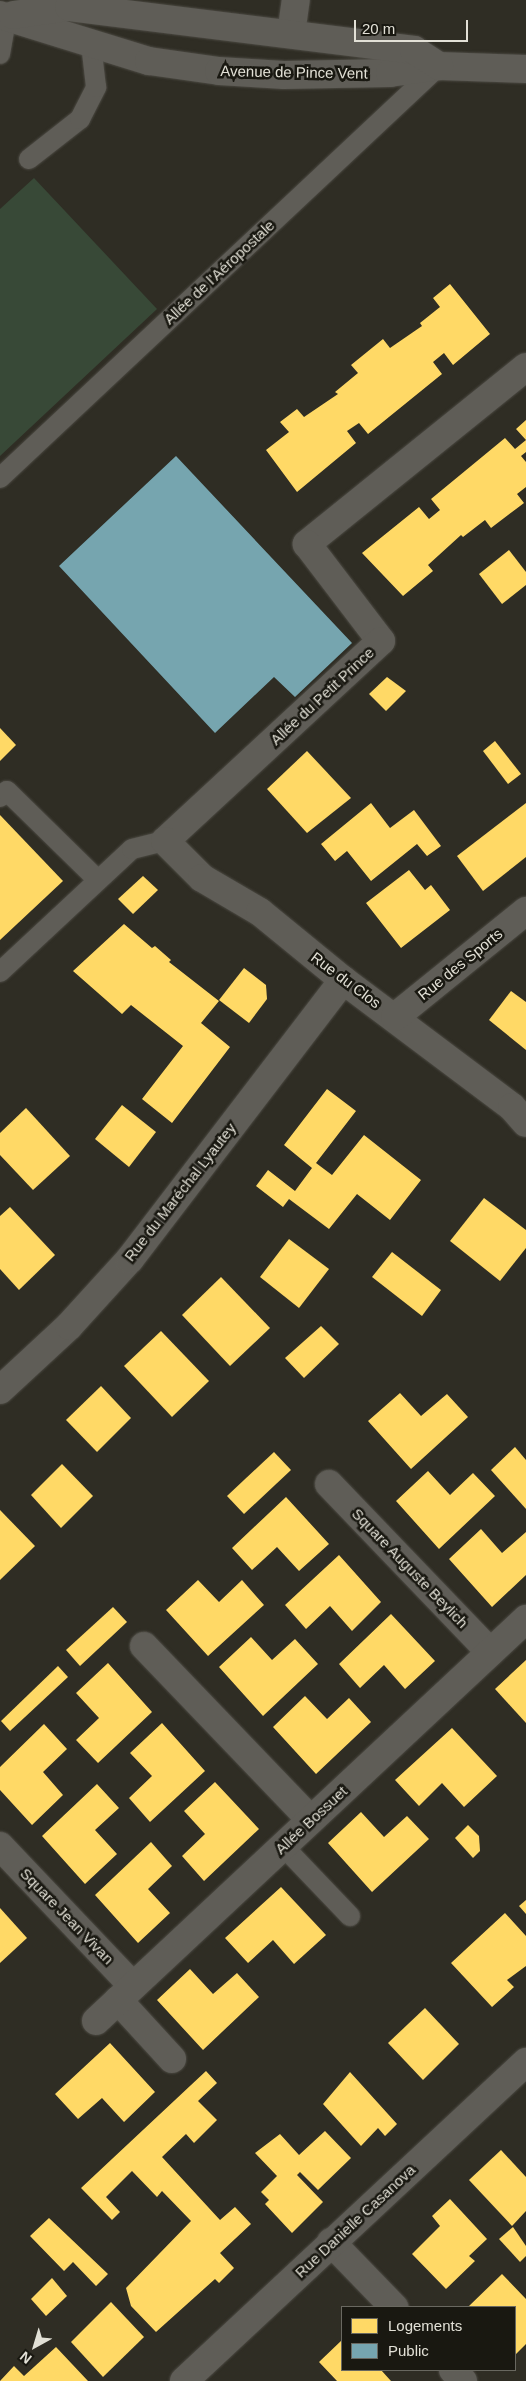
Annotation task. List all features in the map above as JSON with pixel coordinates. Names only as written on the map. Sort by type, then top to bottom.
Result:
[{"type":"street","points":[[291,34],[296,0]]},
{"type":"street","name":"Avenue de Pince Vent","points":[[4,15],[69,7],[414,50],[439,66]]},
{"type":"street","name":"Avenue de Pince Vent","points":[[4,15],[149,61],[219,72],[284,75],[390,73],[439,66],[526,69]]},
{"type":"street","name":"Allée du Petit Prince","points":[[165,841],[381,641],[307,544],[526,367]]},
{"type":"street","name":"Rue du Clos","points":[[165,841],[202,878],[260,912],[343,980],[395,1017],[512,1107],[526,1123]]},
{"type":"street","name":"Rue des Sports","points":[[395,1017],[526,911]]},
{"type":"street","name":"Rue du Maréchal Lyautey","points":[[0,1390],[69,1326],[130,1259],[343,980]]},
{"type":"street","name":"Square Auguste Beylich","points":[[329,1484],[490,1652]]},
{"type":"street","name":"Allée Bossuet","points":[[96,2021],[526,1619]]},
{"type":"street","points":[[144,1646],[311,1820]]},
{"type":"street","name":"Square Jean Vivan","points":[[0,1846],[126,1993],[172,2059]]},
{"type":"street","name":"Rue Danielle Casanova","points":[[184,2381],[526,2062]]},
{"type":"street","points":[[331,2242],[393,2306]]},
{"type":"street","points":[[454,2371],[463,2381]]},
{"type":"lane","points":[[0,54],[4,15]]},
{"type":"lane","points":[[29,160],[80,119],[96,87],[92,44]]},
{"type":"lane","name":"Allée de l'Aéropostale","points":[[0,478],[439,66]]},
{"type":"lane","points":[[0,798],[7,791],[98,880]]},
{"type":"lane","points":[[0,972],[132,848],[165,841]]},
{"type":"lane","points":[[284,1846],[350,1916]]},
{"type":"green space","points":[[34,178],[157,309],[0,456],[0,209]]},
{"type":"building: Logements","points":[[450,284],[490,334],[453,365],[444,353],[433,362],[442,374],[368,434],[359,423],[347,431],[356,443],[297,492],[266,450],[289,432],[280,422],[297,409],[304,417],[338,394],[335,392],[358,373],[351,365],[383,339],[390,348],[422,326],[420,323],[440,307],[433,298]]},
{"type":"building: Logements","points":[[526,420],[526,440],[516,429]]},
{"type":"building: Logements","points":[[505,438],[515,449],[526,440],[526,452],[521,456],[526,462],[526,487],[517,494],[524,503],[491,528],[485,520],[463,537],[461,535],[428,565],[433,571],[403,596],[362,553],[419,507],[429,519],[440,510],[431,499]]},
{"type":"building: Logements","points":[[509,550],[526,572],[526,585],[502,604],[479,574]]},
{"type":"building: Logements","points":[[387,677],[406,691],[386,711],[369,694]]},
{"type":"building: Logements","points":[[0,728],[16,745],[0,761]]},
{"type":"building: Logements","points":[[495,741],[521,774],[508,784],[483,751]]},
{"type":"building: Logements","points":[[307,751],[351,798],[307,833],[267,789]]},
{"type":"building: Logements","points":[[371,803],[390,828],[414,810],[441,846],[427,856],[417,844],[371,881],[347,851],[335,861],[321,844]]},
{"type":"building: Logements","points":[[526,803],[526,857],[483,891],[457,856]]},
{"type":"building: Logements","points":[[0,815],[63,881],[0,940]]},
{"type":"building: Logements","points":[[409,870],[425,890],[431,885],[450,910],[401,948],[366,903]]},
{"type":"building: Logements","points":[[143,876],[158,890],[133,914],[118,899]]},
{"type":"building: Logements","points":[[124,924],[152,948],[155,946],[171,960],[169,962],[219,1001],[201,1023],[230,1047],[172,1123],[142,1099],[183,1046],[131,1005],[122,1014],[73,971]]},
{"type":"building: Logements","points":[[244,968],[266,985],[267,999],[249,1023],[219,1000]]},
{"type":"building: Logements","points":[[511,991],[526,1002],[526,1050],[489,1020]]},
{"type":"building: Logements","points":[[327,1089],[356,1111],[316,1163],[332,1175],[364,1135],[421,1180],[390,1220],[357,1194],[329,1229],[289,1199],[283,1207],[256,1186],[268,1170],[295,1191],[312,1168],[284,1145]]},
{"type":"building: Logements","points":[[122,1105],[156,1132],[129,1167],[95,1139]]},
{"type":"building: Logements","points":[[26,1108],[70,1156],[33,1190],[0,1155],[0,1133]]},
{"type":"building: Logements","points":[[484,1198],[526,1230],[526,1248],[500,1281],[450,1241]]},
{"type":"building: Logements","points":[[10,1207],[55,1255],[19,1290],[0,1269],[0,1216]]},
{"type":"building: Logements","points":[[289,1239],[329,1269],[299,1308],[260,1277]]},
{"type":"building: Logements","points":[[392,1252],[441,1290],[422,1316],[372,1277]]},
{"type":"building: Logements","points":[[221,1277],[270,1328],[230,1366],[182,1315]]},
{"type":"building: Logements","points":[[321,1326],[339,1344],[304,1378],[285,1358]]},
{"type":"building: Logements","points":[[161,1331],[209,1381],[172,1417],[124,1366]]},
{"type":"building: Logements","points":[[101,1386],[131,1418],[97,1452],[66,1420]]},
{"type":"building: Logements","points":[[400,1393],[421,1416],[447,1394],[468,1417],[411,1469],[368,1421]]},
{"type":"building: Logements","points":[[515,1447],[526,1460],[526,1509],[491,1470]]},
{"type":"building: Logements","points":[[274,1452],[291,1470],[244,1514],[227,1496]]},
{"type":"building: Logements","points":[[62,1464],[93,1496],[61,1528],[31,1495]]},
{"type":"building: Logements","points":[[428,1471],[450,1495],[473,1473],[495,1496],[439,1549],[396,1501]]},
{"type":"building: Logements","points":[[286,1497],[329,1544],[299,1571],[277,1547],[252,1570],[232,1548]]},
{"type":"building: Logements","points":[[0,1510],[35,1546],[0,1580]]},
{"type":"building: Logements","points":[[481,1529],[502,1553],[526,1532],[526,1575],[492,1607],[449,1559]]},
{"type":"building: Logements","points":[[339,1555],[381,1602],[352,1631],[330,1606],[306,1629],[285,1605]]},
{"type":"building: Logements","points":[[198,1580],[219,1602],[242,1580],[264,1605],[208,1656],[166,1610]]},
{"type":"building: Logements","points":[[113,1607],[127,1622],[80,1666],[66,1650]]},
{"type":"building: Logements","points":[[391,1614],[435,1661],[405,1689],[384,1665],[360,1688],[339,1664]]},
{"type":"building: Logements","points":[[251,1637],[272,1660],[295,1639],[318,1664],[263,1716],[219,1667]]},
{"type":"building: Logements","points":[[526,1660],[526,1723],[495,1689]]},
{"type":"building: Logements","points":[[108,1663],[152,1712],[98,1763],[76,1740],[99,1718],[76,1693]]},
{"type":"building: Logements","points":[[58,1666],[68,1677],[10,1731],[1,1721]]},
{"type":"building: Logements","points":[[305,1696],[327,1719],[349,1698],[371,1722],[316,1774],[273,1727]]},
{"type":"building: Logements","points":[[162,1723],[205,1771],[150,1822],[129,1798],[152,1776],[130,1753]]},
{"type":"building: Logements","points":[[44,1724],[67,1749],[43,1772],[63,1795],[32,1825],[0,1790],[0,1767]]},
{"type":"building: Logements","points":[[452,1728],[497,1776],[464,1807],[442,1783],[419,1806],[395,1780]]},
{"type":"building: Logements","points":[[215,1782],[259,1829],[204,1881],[182,1856],[205,1834],[184,1811]]},
{"type":"building: Logements","points":[[97,1784],[119,1808],[95,1830],[117,1854],[85,1884],[42,1836]]},
{"type":"building: Logements","points":[[361,1812],[384,1837],[407,1816],[429,1839],[372,1892],[328,1843]]},
{"type":"building: Logements","points":[[468,1825],[479,1836],[480,1851],[473,1858],[455,1838]]},
{"type":"building: Logements","points":[[151,1842],[172,1866],[148,1889],[170,1913],[138,1943],[95,1895]]},
{"type":"building: Logements","points":[[281,1887],[326,1935],[294,1964],[273,1940],[248,1963],[225,1938]]},
{"type":"building: Logements","points":[[526,1900],[526,1914],[519,1906]]},
{"type":"building: Logements","points":[[0,1908],[27,1938],[0,1963]]},
{"type":"building: Logements","points":[[505,1913],[526,1936],[526,1966],[507,1980],[514,1987],[492,2007],[451,1963]]},
{"type":"building: Logements","points":[[190,1969],[213,1994],[237,1973],[259,1997],[203,2050],[157,2000]]},
{"type":"building: Logements","points":[[425,2008],[459,2044],[423,2080],[388,2043]]},
{"type":"building: Logements","points":[[110,2043],[155,2092],[124,2122],[102,2098],[78,2119],[55,2094]]},
{"type":"building: Logements","points":[[206,2071],[217,2083],[198,2101],[217,2120],[194,2143],[186,2134],[162,2157],[220,2220],[235,2207],[251,2224],[220,2253],[234,2268],[219,2283],[215,2279],[156,2332],[131,2306],[126,2288],[191,2221],[162,2191],[157,2197],[132,2171],[106,2197],[120,2212],[112,2220],[81,2188]]},
{"type":"building: Logements","points":[[350,2072],[397,2124],[385,2136],[378,2128],[361,2146],[323,2104]]},
{"type":"building: Logements","points":[[325,2131],[351,2158],[318,2190],[300,2172],[297,2175],[323,2202],[292,2233],[265,2204],[269,2200],[261,2192],[277,2176],[255,2153],[280,2134],[299,2155]]},
{"type":"building: Logements","points":[[501,2150],[526,2177],[526,2211],[512,2226],[469,2180]]},
{"type":"building: Logements","points":[[450,2199],[487,2239],[469,2256],[475,2261],[446,2289],[412,2254],[440,2226],[432,2216]]},
{"type":"building: Logements","points":[[49,2218],[108,2274],[96,2286],[73,2262],[64,2271],[30,2236]]},
{"type":"building: Logements","points":[[513,2227],[526,2246],[526,2256],[520,2262],[499,2239]]},
{"type":"building: Logements","points":[[502,2274],[526,2299],[526,2344],[516,2354],[516,2306],[469,2306]]},
{"type":"building: Logements","points":[[52,2278],[67,2296],[46,2316],[31,2299]]},
{"type":"building: Logements","points":[[111,2302],[144,2337],[103,2377],[71,2342]]},
{"type":"building: Logements","points":[[341,2341],[341,2371],[382,2371],[391,2381],[337,2381],[319,2362]]},
{"type":"building: Logements","points":[[56,2347],[88,2381],[0,2381],[14,2366],[24,2376]]},
{"type":"building: Public","points":[[176,456],[352,643],[295,697],[274,677],[215,733],[59,566]]}]
